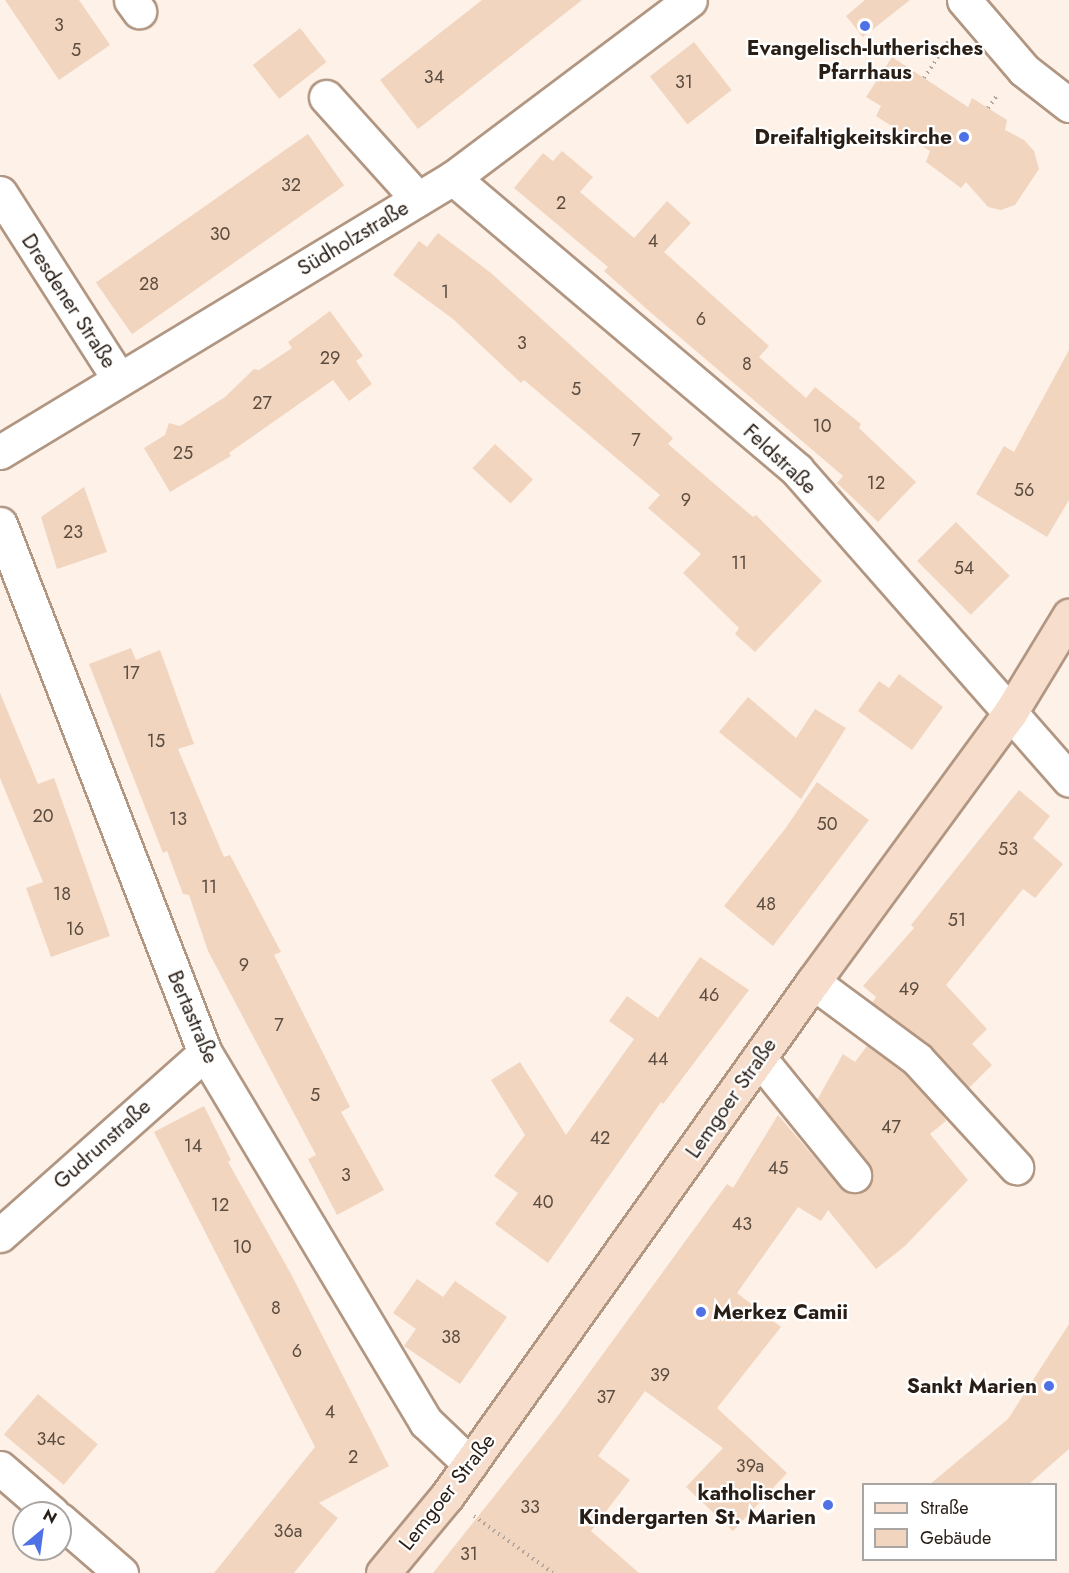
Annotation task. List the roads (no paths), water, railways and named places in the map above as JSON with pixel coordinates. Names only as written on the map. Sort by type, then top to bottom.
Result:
[{"type":"main road","name":"Lemgoer Straße","points":[[383,1573],[447,1496],[813,982],[1010,712],[1069,616]]},
{"type":"street","name":"Südholzstraße","points":[[0,452],[453,178],[690,0]]},
{"type":"street","points":[[968,4],[1024,70],[1069,105]]},
{"type":"street","points":[[326,97],[418,199]]},
{"type":"street","name":"Feldstraße","points":[[453,178],[798,470],[1069,780]]},
{"type":"street","name":"Dresdener Straße","points":[[0,193],[119,380]]},
{"type":"street","name":"Bertastraße","points":[[0,524],[205,1053],[426,1422],[470,1464]]},
{"type":"street","points":[[813,982],[917,1059],[1016,1167]]},
{"type":"street","name":"Gudrunstraße","points":[[0,1234],[205,1053]]},
{"type":"street","points":[[759,1058],[854,1174]]},
{"type":"street","points":[[0,1468],[38,1501]]},
{"type":"street","points":[[72,1530],[121,1573]]},
{"type":"place","name":"Evangelisch-lutherisches Pfarrhaus","points":[[865,26]]},
{"type":"place","name":"Dreifaltigkeitskirche","points":[[964,137]]},
{"type":"place","name":"Merkez Camii","points":[[701,1312]]},
{"type":"place","name":"Sankt Marien","points":[[1049,1386]]},
{"type":"place","name":"katholischer Kindergarten St. Marien","points":[[828,1505]]}]
